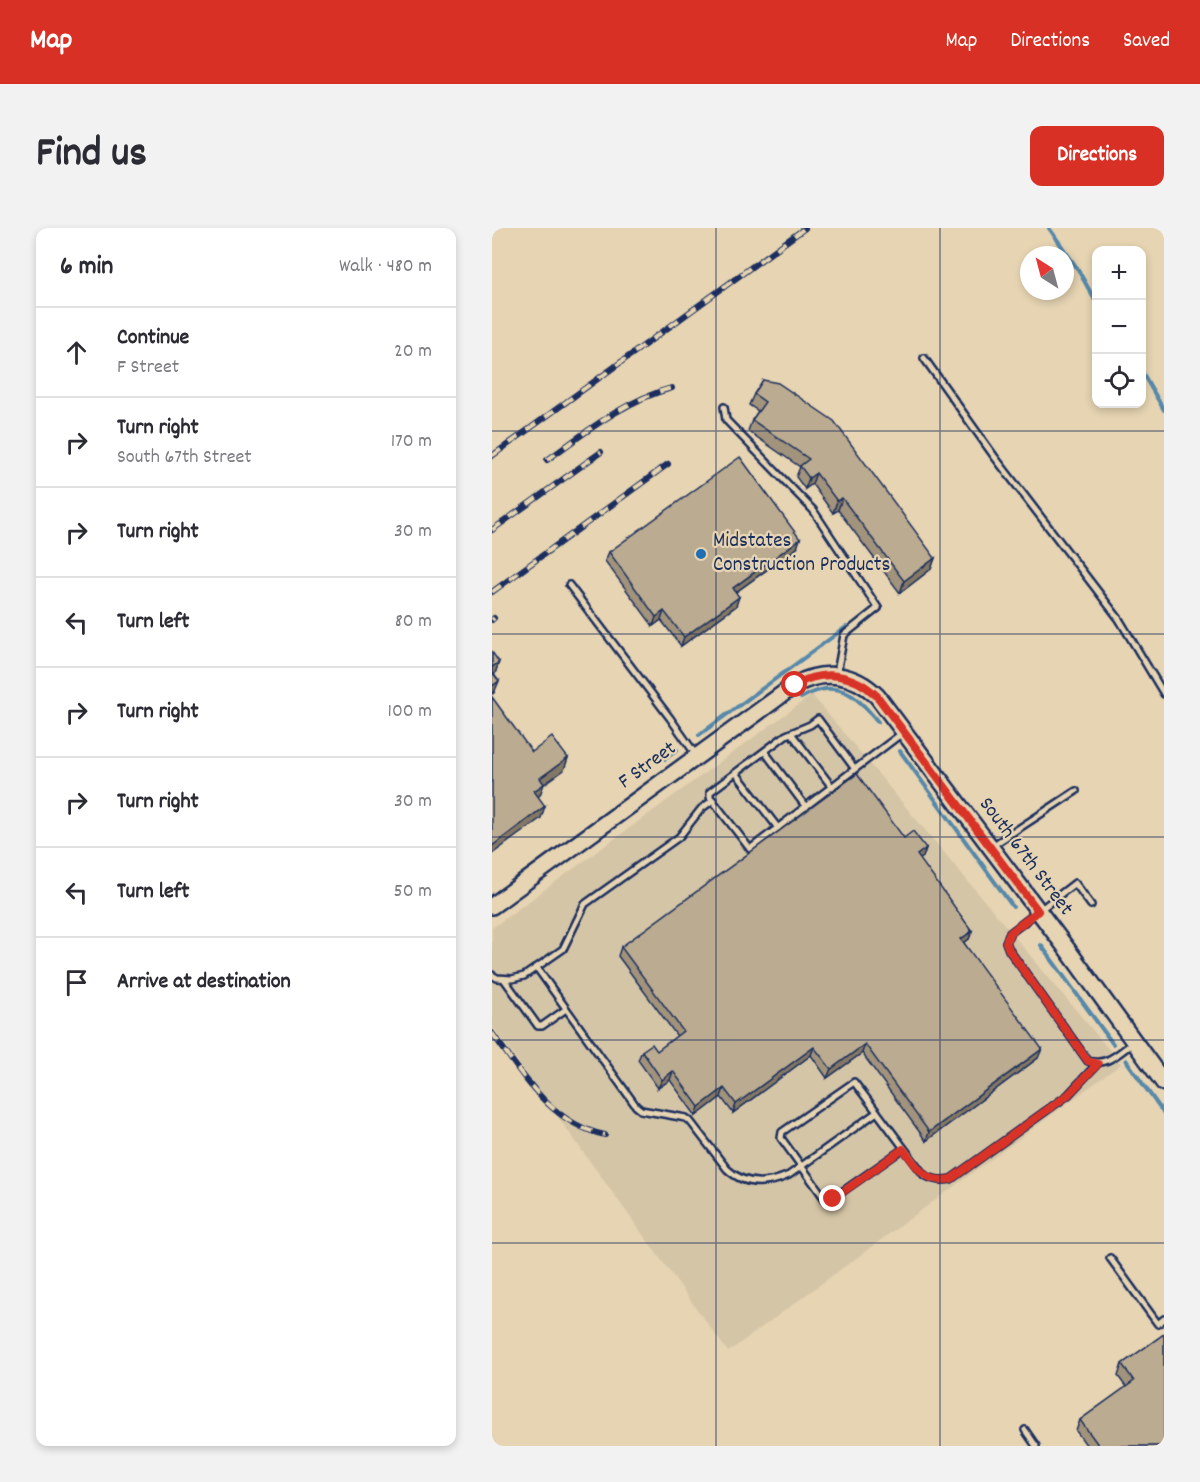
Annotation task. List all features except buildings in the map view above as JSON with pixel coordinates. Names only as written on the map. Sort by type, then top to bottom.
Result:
[{"type":"street","name":"South 67th Street","points":[[836,674],[868,687],[905,731],[1164,1083]]},
{"type":"street","name":"F Street","points":[[492,906],[795,685],[812,677],[836,674]]},
{"type":"lane","points":[[924,358],[994,456],[1119,619],[1164,694]]},
{"type":"lane","points":[[724,407],[726,420],[813,510],[878,608],[844,634],[836,674]]},
{"type":"lane","points":[[569,585],[670,717],[697,757]]},
{"type":"lane","points":[[855,770],[818,719],[791,733],[710,792],[710,796],[750,849],[855,770],[905,731]]},
{"type":"lane","points":[[791,733],[832,787]]},
{"type":"lane","points":[[765,752],[806,807]]},
{"type":"lane","points":[[736,773],[778,828]]},
{"type":"lane","points":[[990,847],[1076,790]]},
{"type":"lane","points":[[492,975],[504,979],[524,976],[563,949],[585,904],[680,837],[701,809],[713,800]]},
{"type":"lane","points":[[1091,905],[1075,883],[1010,933],[1006,942],[1009,950],[1088,1061],[1098,1064]]},
{"type":"lane","points":[[537,968],[636,1106],[641,1110],[686,1118],[727,1169],[734,1176],[746,1182],[770,1182],[789,1175],[877,1112]]},
{"type":"lane","points":[[504,979],[538,1026],[542,1026],[566,1009]]},
{"type":"lane","points":[[903,1149],[829,1201],[781,1138],[782,1132],[854,1082],[924,1175],[931,1179],[951,1179],[1068,1095],[1098,1064],[1107,1061],[1134,1042]]},
{"type":"lane","points":[[1110,1258],[1158,1324],[1164,1319]]},
{"type":"lane","points":[[1025,1430],[1036,1446]]},
{"type":"shaded area","points":[[812,695],[1121,1064],[728,1352],[492,1026],[492,928]]},
{"type":"waterway","points":[[1049,228],[1077,268],[1095,300]]},
{"type":"waterway","points":[[1146,379],[1164,410]]},
{"type":"waterway","points":[[699,735],[846,627]]},
{"type":"waterway","points":[[801,698],[825,689],[845,692],[862,703],[878,722]]},
{"type":"waterway","points":[[665,759],[677,750]]},
{"type":"waterway","points":[[900,751],[1013,907]]},
{"type":"waterway","points":[[1041,945],[1113,1044]]},
{"type":"waterway","points":[[1126,1060],[1164,1114]]},
{"type":"railway","points":[[492,456],[805,228]]},
{"type":"railway","points":[[547,460],[622,409],[638,400],[672,388]]},
{"type":"railway","points":[[492,530],[601,452]]},
{"type":"railway","points":[[492,592],[668,464]]},
{"type":"railway","points":[[492,1033],[527,1081],[553,1109],[568,1120],[605,1135]]},
{"type":"place","name":"Midstates Construction Products","points":[[701,554]]},
{"type":"route","points":[[795,685],[812,677],[836,674],[868,687],[891,713],[1038,911],[1010,933],[1006,942],[1009,950],[1088,1061],[1098,1064],[1068,1095],[951,1179],[931,1179],[924,1175],[903,1149],[833,1199]]}]
